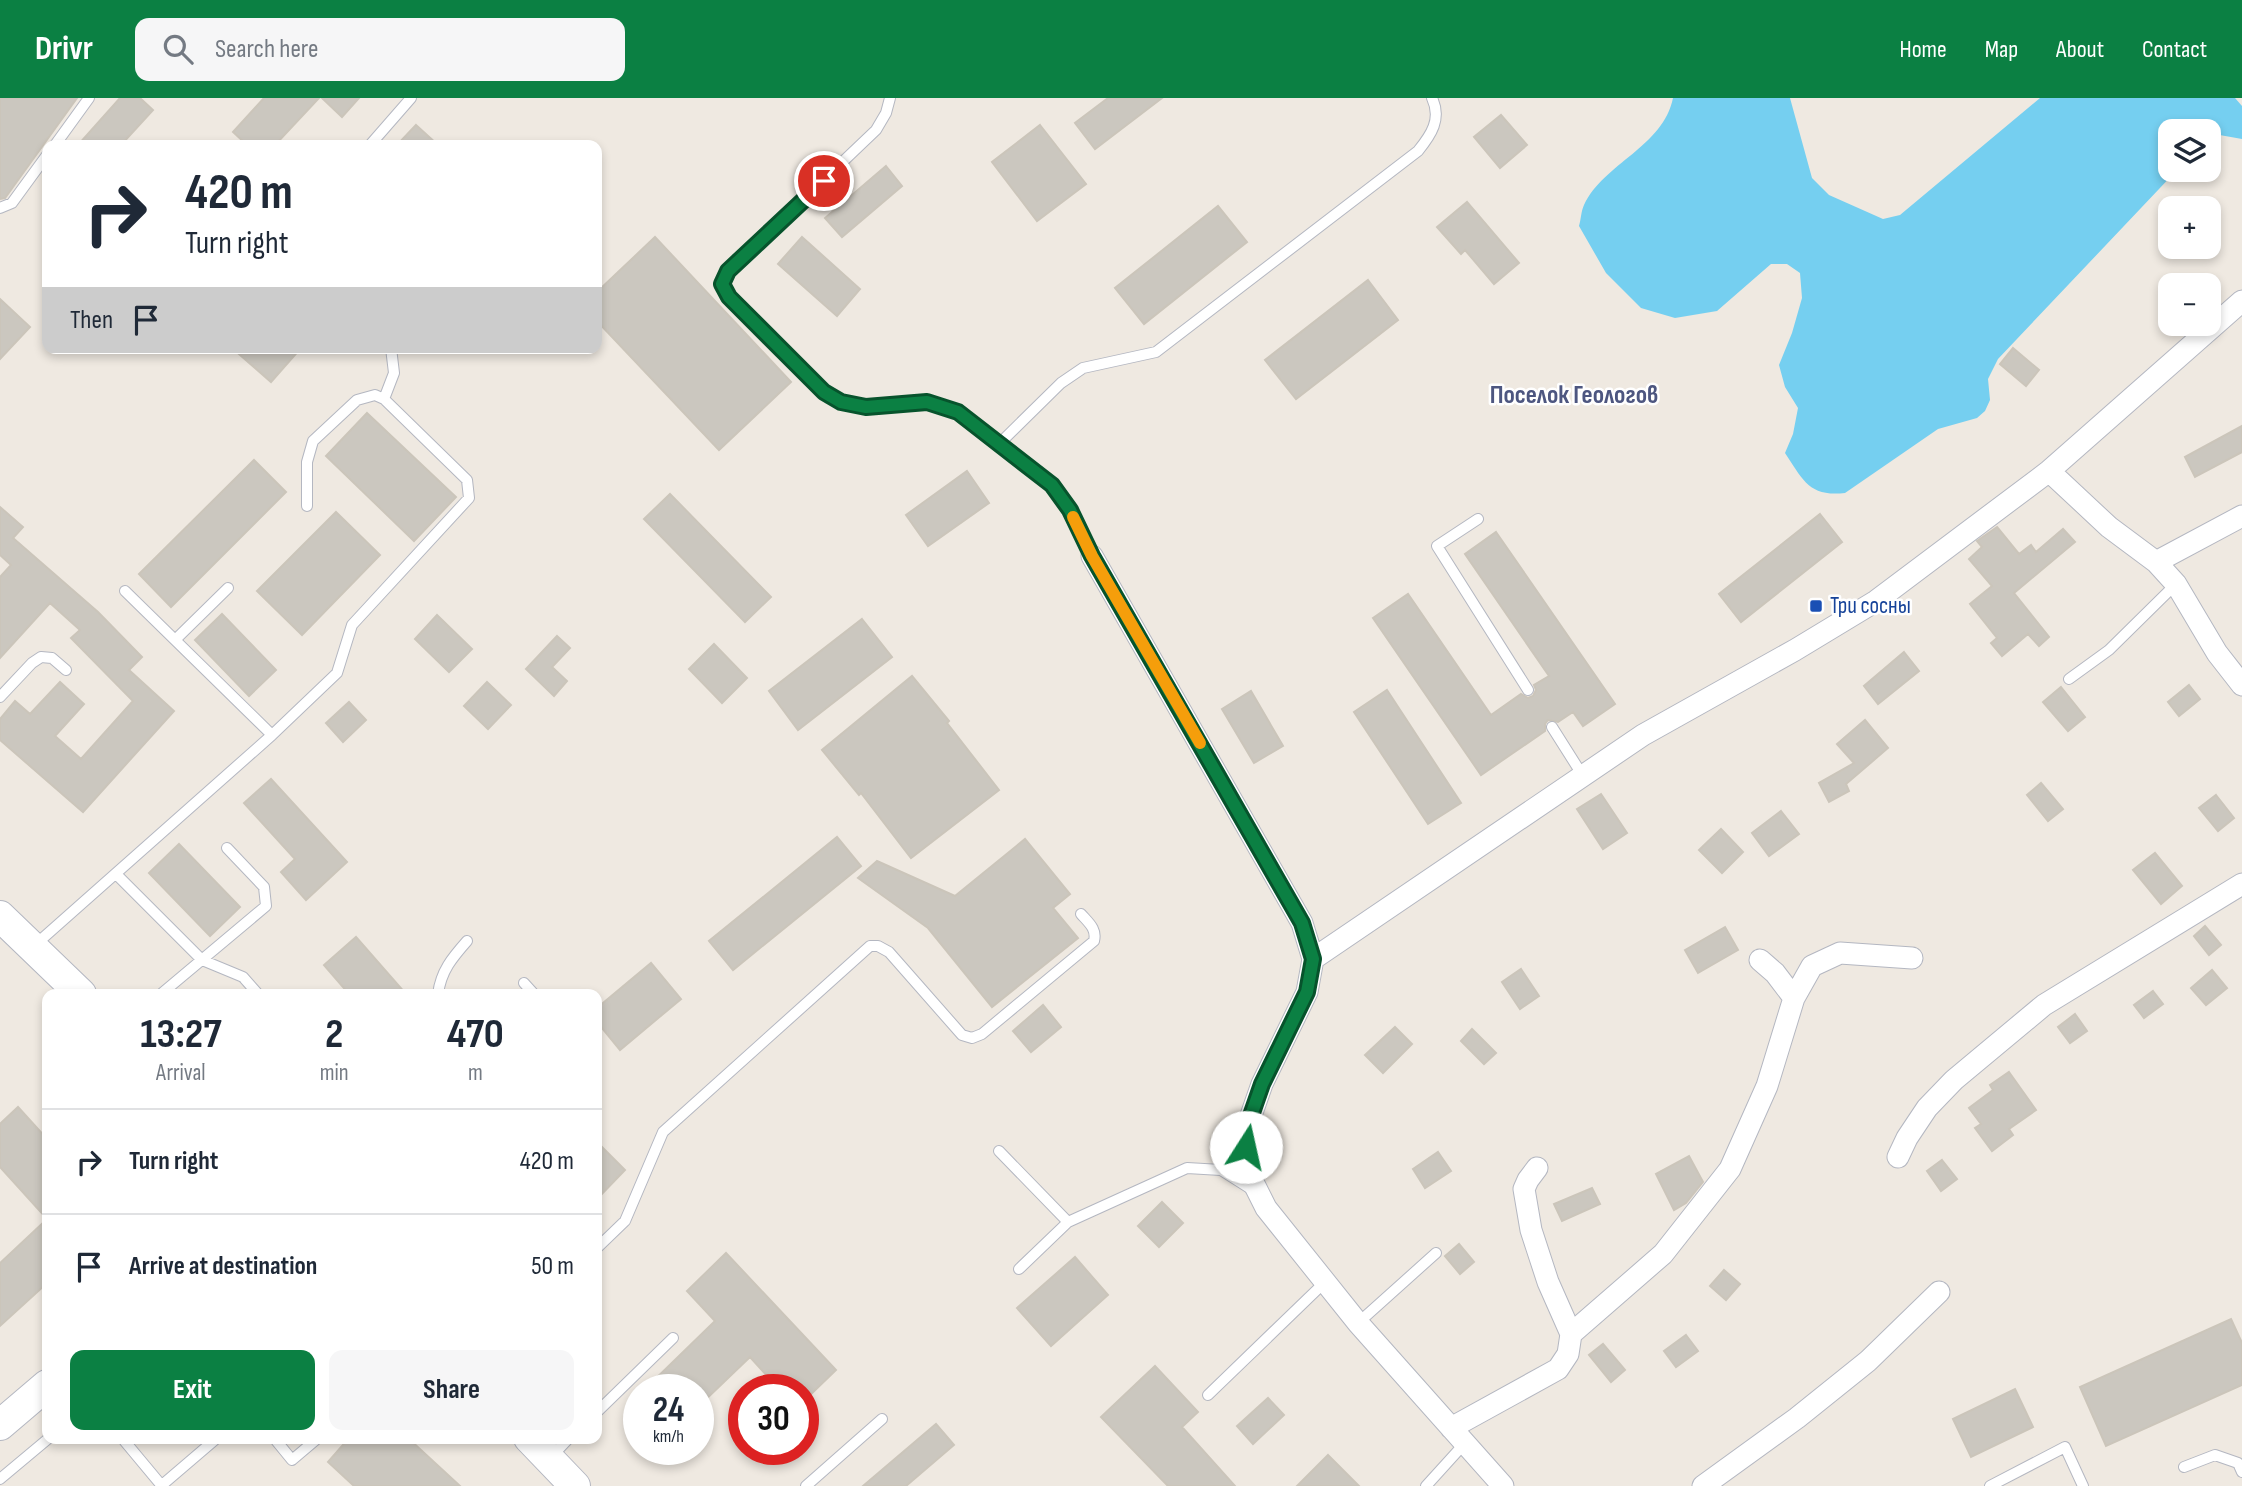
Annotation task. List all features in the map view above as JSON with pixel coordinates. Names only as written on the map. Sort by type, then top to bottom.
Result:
[{"type":"main road","points":[[0,916],[77,989]]},
{"type":"main road","points":[[0,1425],[42,1389]]},
{"type":"main road","points":[[549,1445],[575,1486]]},
{"type":"street","points":[[1313,959],[1643,735],[1875,601],[2049,471],[2242,301]]},
{"type":"street","points":[[2049,471],[2109,527],[2156,562],[2176,584],[2217,653],[2242,685]]},
{"type":"street","points":[[2156,562],[2242,516]]},
{"type":"street","points":[[1092,556],[1302,923],[1313,959],[1307,992],[1262,1084],[1247,1127],[1246,1168],[1266,1208],[1358,1323],[1503,1486]]},
{"type":"street","points":[[1898,1157],[1927,1108],[2044,1005],[2242,884]]},
{"type":"street","points":[[1571,1334],[1663,1254],[1730,1169],[1767,1086],[1794,998],[1812,965],[1840,953],[1912,958]]},
{"type":"street","points":[[1760,960],[1775,973],[1794,998]]},
{"type":"street","points":[[1458,1436],[1558,1369],[1568,1354],[1571,1334],[1548,1282],[1531,1230],[1524,1189],[1537,1168]]},
{"type":"street","points":[[1703,1486],[1858,1370],[1939,1292]]},
{"type":"lane","points":[[59,140],[89,98]]},
{"type":"lane","points":[[374,140],[411,98]]},
{"type":"lane","points":[[890,98],[886,113],[876,130],[728,271],[722,284],[729,297],[824,392],[841,402],[866,407],[927,402],[958,412],[1052,485],[1070,510],[1092,556]]},
{"type":"lane","points":[[1000,443],[1061,383],[1083,368],[1156,352],[1391,172],[1430,137],[1436,123],[1432,98]]},
{"type":"lane","points":[[0,208],[12,204],[42,162]]},
{"type":"lane","points":[[384,399],[394,373],[392,354]]},
{"type":"lane","points":[[33,947],[337,673],[352,625],[469,498],[467,480],[384,399],[375,395],[357,400],[313,441],[307,463],[307,506]]},
{"type":"lane","points":[[1478,519],[1437,546],[1528,690]]},
{"type":"lane","points":[[2069,680],[2109,650],[2176,584]]},
{"type":"lane","points":[[175,640],[228,588]]},
{"type":"lane","points":[[125,591],[271,735]]},
{"type":"lane","points":[[0,696],[41,657],[52,658],[66,670]]},
{"type":"lane","points":[[1552,727],[1583,776]]},
{"type":"lane","points":[[167,989],[266,906],[264,887],[227,848]]},
{"type":"lane","points":[[116,874],[202,960],[243,977],[254,989]]},
{"type":"lane","points":[[602,1243],[625,1221],[663,1132],[870,946],[878,946],[888,952],[962,1035],[972,1038],[982,1034],[1094,941],[1096,934],[1093,927],[1081,914]]},
{"type":"lane","points":[[439,989],[447,963],[467,941]]},
{"type":"lane","points":[[524,983],[529,989]]},
{"type":"lane","points":[[999,1151],[1068,1222]]},
{"type":"lane","points":[[1018,1269],[1068,1222],[1187,1168],[1221,1170],[1259,1195]]},
{"type":"lane","points":[[1358,1323],[1436,1253]]},
{"type":"lane","points":[[1208,1395],[1325,1282]]},
{"type":"lane","points":[[602,1407],[673,1338]]},
{"type":"lane","points":[[806,1486],[882,1419]]},
{"type":"lane","points":[[1426,1486],[1458,1436]]},
{"type":"lane","points":[[0,1479],[42,1444]]},
{"type":"lane","points":[[127,1444],[162,1485],[210,1444]]},
{"type":"lane","points":[[279,1444],[292,1460],[311,1444]]},
{"type":"lane","points":[[1990,1486],[2065,1447],[2083,1486]]},
{"type":"lane","points":[[2184,1467],[2214,1455],[2238,1463],[2242,1472]]},
{"type":"water","points":[[1673,98],[1790,98],[1812,178],[1829,195],[1883,219],[1900,215],[2040,98],[2235,98],[2242,106],[2242,139],[2221,135],[2221,119],[2158,119],[2158,182],[2166,182],[1998,359],[1988,379],[1990,400],[1985,411],[1977,418],[1938,429],[1845,493],[1833,494],[1808,485],[1785,453],[1793,434],[1798,408],[1785,387],[1779,365],[1802,298],[1800,273],[1787,264],[1771,264],[1717,311],[1675,318],[1641,308],[1606,273],[1579,226],[1583,207],[1593,190],[1646,142],[1667,115]]},
{"type":"building","points":[[0,98],[77,98],[47,140],[42,140],[42,147],[5,198],[0,199]]},
{"type":"building","points":[[120,98],[140,98],[153,110],[126,140],[82,140]]},
{"type":"building","points":[[264,98],[319,98],[280,140],[242,140],[233,132]]},
{"type":"building","points":[[322,98],[359,98],[342,117]]},
{"type":"building","points":[[1108,98],[1162,98],[1095,149],[1075,123]]},
{"type":"building","points":[[1501,115],[1527,145],[1500,168],[1474,137]]},
{"type":"building","points":[[416,125],[432,140],[402,140]]},
{"type":"building","points":[[1040,125],[1086,184],[1037,221],[992,162]]},
{"type":"building","points":[[886,166],[902,186],[842,237],[825,218]]},
{"type":"building","points":[[1467,202],[1519,263],[1494,284],[1465,250],[1461,254],[1437,227]]},
{"type":"building","points":[[1218,206],[1247,242],[1144,324],[1115,288]]},
{"type":"building","points":[[655,237],[791,382],[719,450],[602,326],[602,287]]},
{"type":"building","points":[[802,237],[860,289],[837,316],[778,264]]},
{"type":"building","points":[[1368,280],[1398,320],[1296,399],[1265,360]]},
{"type":"building","points":[[0,299],[30,327],[0,359]]},
{"type":"building","points":[[2013,348],[2039,370],[2026,386],[2000,364]]},
{"type":"building","points":[[239,354],[296,354],[271,382]]},
{"type":"building","points":[[367,413],[456,497],[414,541],[326,456]]},
{"type":"building","points":[[2242,426],[2242,452],[2195,477],[2185,457]]},
{"type":"building","points":[[254,460],[286,492],[171,607],[139,574]]},
{"type":"building","points":[[967,471],[989,503],[928,546],[906,515]]},
{"type":"building","points":[[670,494],[771,597],[745,622],[644,519]]},
{"type":"building","points":[[0,507],[23,527],[13,538],[98,612],[142,657],[129,670],[174,711],[83,812],[0,740],[0,719],[15,701],[30,714],[60,682],[84,704],[55,736],[81,759],[133,701],[71,638],[80,630],[50,603],[0,658],[0,577],[11,565],[0,555]]},
{"type":"building","points":[[336,512],[380,555],[302,635],[257,591]]},
{"type":"building","points":[[1820,514],[1842,542],[1741,622],[1719,594]]},
{"type":"building","points":[[1997,527],[2019,554],[2031,545],[2036,552],[2063,529],[2075,542],[2014,593],[2049,637],[2039,646],[2028,634],[2002,656],[1991,643],[1997,638],[1970,604],[1992,586],[1969,559],[1982,547],[1977,541]]},
{"type":"building","points":[[1496,532],[1615,704],[1583,726],[1573,712],[1558,722],[1548,720],[1545,731],[1481,775],[1373,618],[1408,594],[1491,715],[1521,694],[1528,698],[1533,696],[1536,690],[1534,685],[1549,676],[1465,554]]},
{"type":"building","points":[[222,614],[276,670],[249,696],[195,640]]},
{"type":"building","points":[[437,615],[472,649],[449,672],[415,639]]},
{"type":"building","points":[[862,619],[892,657],[798,730],[769,691]]},
{"type":"building","points":[[557,636],[570,648],[552,667],[567,681],[554,696],[526,669]]},
{"type":"building","points":[[714,644],[747,678],[722,703],[689,669]]},
{"type":"building","points":[[1904,652],[1919,671],[1878,704],[1864,686]]},
{"type":"building","points":[[912,676],[949,721],[947,723],[999,790],[911,858],[861,793],[859,795],[822,750]]},
{"type":"building","points":[[487,682],[511,705],[488,729],[464,706]]},
{"type":"building","points":[[2189,685],[2200,699],[2179,716],[2168,702]]},
{"type":"building","points":[[2061,687],[2085,717],[2068,731],[2043,702]]},
{"type":"building","points":[[1387,690],[1461,803],[1428,824],[1354,712]]},
{"type":"building","points":[[1251,691],[1283,746],[1254,763],[1222,709]]},
{"type":"building","points":[[349,702],[366,720],[343,742],[326,723]]},
{"type":"building","points":[[1865,720],[1888,748],[1846,784],[1849,791],[1829,802],[1819,783],[1854,763],[1837,744]]},
{"type":"building","points":[[271,779],[347,862],[306,900],[281,872],[295,859],[244,803]]},
{"type":"building","points":[[2041,783],[2063,809],[2048,821],[2027,795]]},
{"type":"building","points":[[1601,794],[1627,833],[1603,849],[1577,809]]},
{"type":"building","points":[[2216,795],[2234,818],[2218,831],[2199,808]]},
{"type":"building","points":[[1781,811],[1799,834],[1769,856],[1752,833]]},
{"type":"building","points":[[1721,829],[1743,852],[1722,873],[1699,850]]},
{"type":"building","points":[[837,837],[861,866],[733,970],[709,941]]},
{"type":"building","points":[[1025,839],[1070,894],[1053,908],[1078,938],[992,1007],[928,928],[858,878],[877,861],[955,896]]},
{"type":"building","points":[[179,844],[240,907],[210,936],[149,873]]},
{"type":"building","points":[[2155,853],[2182,886],[2161,904],[2133,870]]},
{"type":"building","points":[[2205,926],[2221,945],[2209,955],[2194,936]]},
{"type":"building","points":[[1725,927],[1738,950],[1698,973],[1685,950]]},
{"type":"building","points":[[356,937],[402,989],[345,989],[324,965]]},
{"type":"building","points":[[651,963],[681,999],[620,1050],[602,1028],[602,1004]]},
{"type":"building","points":[[1521,969],[1539,996],[1520,1009],[1502,982]]},
{"type":"building","points":[[2212,970],[2227,988],[2206,1005],[2191,988]]},
{"type":"building","points":[[2153,991],[2163,1004],[2144,1018],[2134,1005]]},
{"type":"building","points":[[1043,1005],[1061,1027],[1031,1052],[1013,1031]]},
{"type":"building","points":[[2075,1014],[2087,1031],[2070,1043],[2058,1027]]},
{"type":"building","points":[[1395,1027],[1412,1044],[1383,1073],[1365,1055]]},
{"type":"building","points":[[1472,1029],[1496,1053],[1484,1064],[1461,1041]]},
{"type":"building","points":[[2009,1072],[2036,1110],[2009,1129],[2013,1135],[1992,1151],[1975,1128],[1981,1124],[1969,1108],[1993,1090],[1990,1085]]},
{"type":"building","points":[[18,1107],[42,1133],[42,1213],[0,1167],[0,1124]]},
{"type":"building","points":[[602,1147],[625,1170],[602,1194]]},
{"type":"building","points":[[1438,1152],[1451,1171],[1425,1188],[1413,1169]]},
{"type":"building","points":[[1689,1156],[1703,1182],[1686,1203],[1674,1210],[1656,1174]]},
{"type":"building","points":[[1942,1160],[1957,1179],[1941,1191],[1927,1171]]},
{"type":"building","points":[[1592,1188],[1600,1204],[1562,1221],[1554,1204]]},
{"type":"building","points":[[1162,1202],[1183,1223],[1159,1247],[1138,1226]]},
{"type":"building","points":[[42,1224],[42,1288],[0,1326],[0,1263]]},
{"type":"building","points":[[1459,1244],[1474,1262],[1460,1274],[1445,1256]]},
{"type":"building","points":[[726,1253],[836,1370],[819,1386],[819,1374],[765,1374],[750,1357],[732,1374],[728,1374],[728,1378],[714,1392],[714,1374],[660,1374],[715,1321],[687,1291]]},
{"type":"building","points":[[1075,1257],[1108,1295],[1051,1346],[1017,1308]]},
{"type":"building","points":[[1724,1270],[1740,1284],[1726,1300],[1710,1286]]},
{"type":"building","points":[[2231,1319],[2242,1343],[2242,1385],[2106,1446],[2080,1387]]},
{"type":"building","points":[[1686,1335],[1698,1351],[1676,1367],[1664,1351]]},
{"type":"building","points":[[1603,1344],[1625,1370],[1611,1382],[1589,1355]]},
{"type":"building","points":[[1155,1366],[1198,1412],[1182,1427],[1235,1486],[1168,1486],[1101,1417]]},
{"type":"building","points":[[2015,1389],[2033,1427],[1971,1457],[1953,1419]]},
{"type":"building","points":[[1268,1398],[1284,1415],[1253,1444],[1237,1426]]},
{"type":"building","points":[[936,1424],[954,1445],[906,1486],[863,1486]]},
{"type":"building","points":[[344,1444],[414,1444],[460,1486],[354,1486],[328,1462]]},
{"type":"building","points":[[1328,1455],[1359,1486],[1297,1486]]},
{"type":"slow traffic","points":[[1073,517],[1092,556],[1200,743]]},
{"type":"place","name":"Три сосны","points":[[1816,606]]},
{"type":"district","name":"Поселок Геологов","points":[[1574,395]]},
{"type":"route","points":[[824,181],[728,271],[722,284],[729,297],[824,392],[841,402],[866,407],[927,402],[958,412],[1052,485],[1070,510],[1092,556],[1302,923],[1313,959],[1307,992],[1262,1084],[1247,1127],[1246,1147]]}]
